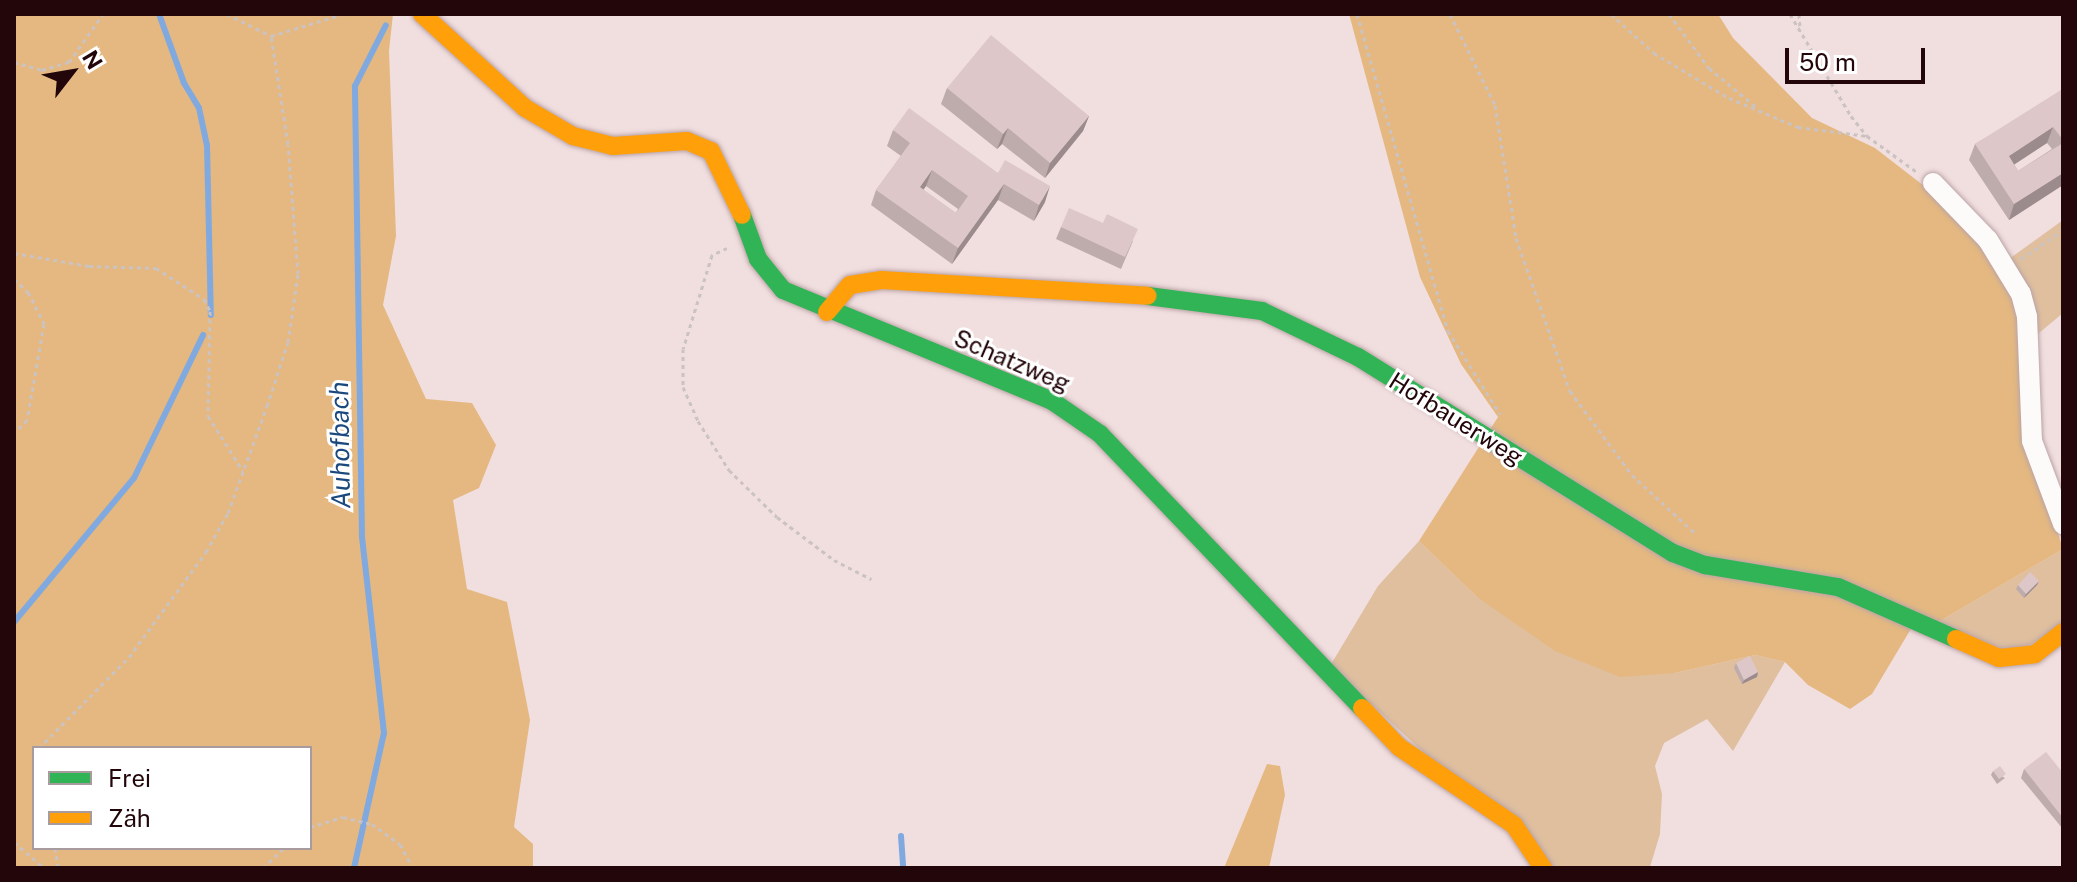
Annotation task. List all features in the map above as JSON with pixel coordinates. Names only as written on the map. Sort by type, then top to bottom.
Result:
[{"type":"street","name":"Schatzweg","points":[[422,14],[525,108],[573,136],[613,146],[699,144],[721,163],[749,241],[769,277],[783,290],[827,312],[1052,401],[1100,434],[1399,747],[1514,825],[1543,868]]},
{"type":"street","points":[[1933,183],[2008,268],[2027,317],[2032,441],[2063,524]]},
{"type":"street","name":"Hofbauerweg","points":[[827,312],[850,285],[882,280],[1225,302],[1277,316],[1324,338],[1644,539],[1705,565],[1838,587],[1999,658],[2035,654],[2063,632]]},
{"type":"path","points":[[14,62],[42,70],[69,62],[103,14]]},
{"type":"path","points":[[227,14],[271,36],[343,14]]},
{"type":"path","points":[[1357,14],[1448,331],[1501,417],[1496,444]]},
{"type":"path","points":[[1450,14],[1495,105],[1516,238],[1570,391],[1632,475],[1700,538]]},
{"type":"path","points":[[1611,14],[1693,80],[1798,127],[1867,136]]},
{"type":"path","points":[[1669,14],[1709,68],[1758,109]]},
{"type":"path","points":[[1790,14],[1867,136],[1933,183]]},
{"type":"path","points":[[1799,14],[1800,31]]},
{"type":"path","points":[[41,746],[129,657],[206,552],[243,471],[288,342],[298,274],[288,144],[271,36]]},
{"type":"path","points":[[2008,268],[2063,230]]},
{"type":"path","points":[[749,241],[712,255],[683,349],[683,387],[729,470],[788,525],[834,560],[871,579]]},
{"type":"path","points":[[14,253],[89,266],[156,268],[204,299],[210,311],[208,416],[243,471]]},
{"type":"path","points":[[14,279],[28,292],[44,324],[27,420],[14,433]]},
{"type":"path","points":[[312,826],[326,819],[358,819],[372,824],[400,844],[413,868]]},
{"type":"path","points":[[14,842],[44,868]]},
{"type":"path","points":[[263,868],[282,850]]},
{"type":"shaded area","points":[[14,14],[393,14],[389,51],[396,236],[383,305],[426,399],[472,403],[496,445],[479,488],[453,500],[467,589],[507,602],[530,720],[514,827],[533,844],[533,868],[14,868]]},
{"type":"shaded area","points":[[1349,14],[1718,14],[1733,38],[1812,118],[1875,148],[1950,206],[2015,294],[2034,458],[2063,549],[1935,624],[1918,617],[1872,694],[1850,709],[1808,685],[1785,662],[1755,655],[1675,673],[1620,677],[1555,651],[1477,597],[1419,541],[1498,417],[1461,364],[1420,277]]},
{"type":"shaded area","points":[[2063,220],[2063,313],[2033,338],[2009,259]]},
{"type":"shaded area","points":[[1419,541],[1477,597],[1675,673],[1755,655],[1785,662],[1733,751],[1707,719],[1664,743],[1655,766],[1662,794],[1660,834],[1650,867],[1549,868],[1330,666],[1378,586]]},
{"type":"shaded area","points":[[2063,549],[2063,625],[2014,654],[1935,624]]},
{"type":"shaded area","points":[[1267,764],[1280,766],[1285,795],[1269,868],[1224,868]]},
{"type":"building","points":[[991,35],[1089,116],[1050,163],[1008,128],[1003,134],[947,88]]},
{"type":"building","points":[[2061,90],[2063,140],[2053,127],[2009,156],[2018,171],[2063,143],[2063,173],[2014,204],[1975,144]]},
{"type":"building","points":[[909,108],[998,173],[1005,160],[1050,186],[1039,205],[1004,184],[958,248],[876,190],[910,143],[893,130]],"holes":[[[932,170],[968,196],[956,213],[920,187]]]},
{"type":"building","points":[[1069,208],[1103,223],[1107,214],[1138,229],[1125,257],[1061,227]]},
{"type":"building","points":[[2030,572],[2039,581],[2026,594],[2018,585]]},
{"type":"building","points":[[1750,656],[1758,672],[1744,680],[1736,663]]},
{"type":"building","points":[[2046,752],[2063,773],[2063,818],[2024,769]]},
{"type":"building","points":[[2000,766],[2006,774],[1999,779],[1993,771]]},
{"type":"waterway","points":[[159,14],[184,83],[199,108],[207,145],[211,315]]},
{"type":"waterway","name":"Auhofbach","points":[[354,868],[384,733],[362,536],[355,86],[386,25]]},
{"type":"waterway","points":[[14,622],[134,478],[203,335]]},
{"type":"waterway","points":[[901,836],[903,868]]},
{"type":"traffic: fast","points":[[742,215],[758,259],[783,290],[1052,401],[1100,434],[1362,708]]},
{"type":"traffic: fast","points":[[1148,296],[1262,311],[1358,357],[1673,553],[1705,565],[1838,587],[1956,639]]},
{"type":"traffic: slow","points":[[422,14],[525,108],[573,136],[613,146],[687,141],[711,151],[742,215]]},
{"type":"traffic: slow","points":[[827,312],[850,285],[882,280],[1148,296]]},
{"type":"traffic: slow","points":[[1956,639],[1999,658],[2035,654],[2063,632]]},
{"type":"traffic: slow","points":[[1362,708],[1399,747],[1514,825],[1543,868]]}]
